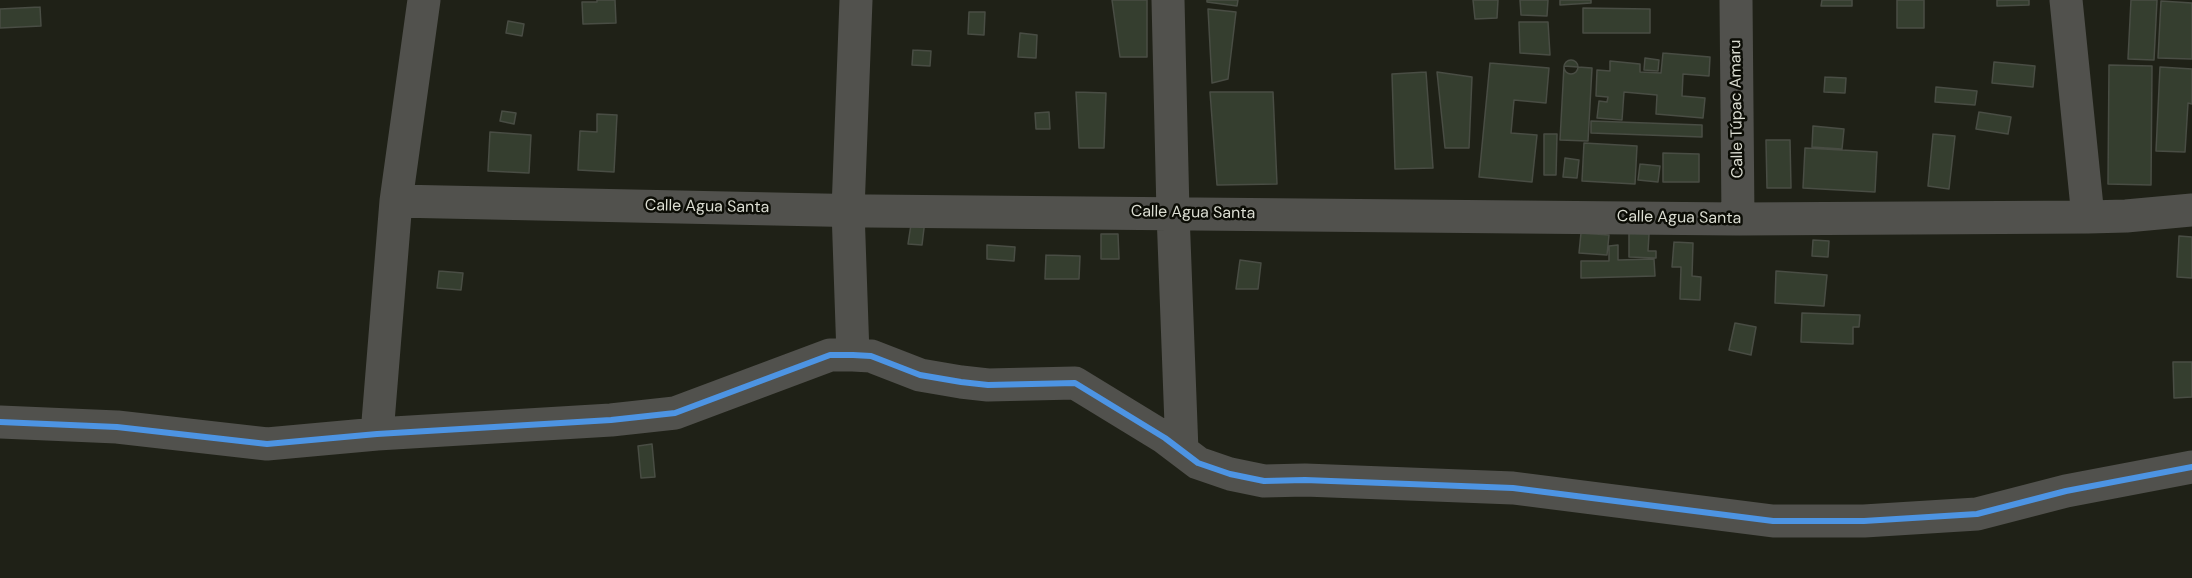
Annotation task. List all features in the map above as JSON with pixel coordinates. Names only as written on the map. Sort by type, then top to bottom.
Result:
[{"type":"street","points":[[377,434],[396,201],[424,0]]},
{"type":"street","points":[[853,356],[849,210],[856,0]]},
{"type":"street","points":[[1168,0],[1182,451]]},
{"type":"street","name":"Calle Túpac Amaru","points":[[1736,0],[1738,219]]},
{"type":"street","points":[[2066,0],[2088,217]]},
{"type":"street","name":"Calle Agua Santa","points":[[396,201],[849,210],[1738,219],[2088,217],[2192,210]]},
{"type":"street","points":[[0,422],[117,428],[267,444],[377,434],[611,420],[675,413],[830,355],[871,356],[920,375],[961,382],[988,385],[1076,383],[1198,463],[1230,474],[1264,481],[1305,480],[1513,488],[1773,521],[1864,521],[1977,514],[2067,492],[2192,467]]},
{"type":"building","points":[[597,0],[615,0],[616,23],[583,24],[582,2],[597,2]]},
{"type":"building","points":[[1112,0],[1147,0],[1147,57],[1120,57]]},
{"type":"building","points":[[1207,0],[1238,0],[1237,6],[1207,2]]},
{"type":"building","points":[[1473,0],[1498,0],[1497,18],[1475,19]]},
{"type":"building","points":[[1520,0],[1548,0],[1547,16],[1521,15]]},
{"type":"building","points":[[1560,0],[1591,0],[1591,3],[1560,5]]},
{"type":"building","points":[[1822,0],[1852,0],[1852,6],[1821,6]]},
{"type":"building","points":[[1897,0],[1924,0],[1924,28],[1897,28]]},
{"type":"building","points":[[1997,0],[2029,0],[2029,5],[1997,6]]},
{"type":"building","points":[[2131,0],[2157,0],[2154,60],[2128,59]]},
{"type":"building","points":[[2161,1],[2192,3],[2192,59],[2158,58]]},
{"type":"building","points":[[40,7],[41,26],[0,28],[0,9]]},
{"type":"building","points":[[1583,8],[1650,9],[1650,33],[1583,33]]},
{"type":"building","points":[[1208,9],[1236,12],[1228,79],[1212,83]]},
{"type":"building","points":[[969,12],[985,12],[984,35],[968,34]]},
{"type":"building","points":[[508,21],[524,24],[522,36],[506,33]]},
{"type":"building","points":[[1519,22],[1548,22],[1550,55],[1520,53]]},
{"type":"building","points":[[1020,33],[1037,35],[1036,58],[1018,57]]},
{"type":"building","points":[[913,50],[931,51],[930,66],[912,65]]},
{"type":"building","points":[[1663,53],[1710,57],[1709,76],[1683,74],[1682,96],[1705,98],[1703,118],[1656,114],[1657,95],[1624,92],[1622,120],[1597,118],[1599,101],[1607,102],[1608,97],[1596,96],[1597,70],[1610,71],[1610,61],[1640,64],[1640,72],[1661,73]]},
{"type":"building","points":[[1645,58],[1659,60],[1658,71],[1644,70]]},
{"type":"building","points":[[1571,60],[1576,62],[1578,67],[1576,72],[1571,74],[1566,72],[1564,67],[1566,62]]},
{"type":"building","points":[[1994,62],[2035,66],[2033,87],[1992,83]]},
{"type":"building","points":[[1490,63],[1549,68],[1546,103],[1514,100],[1511,133],[1537,135],[1532,182],[1479,177]]},
{"type":"building","points":[[2109,65],[2152,66],[2151,185],[2108,184]]},
{"type":"building","points":[[1564,66],[1592,68],[1588,141],[1560,140]]},
{"type":"building","points":[[2160,67],[2192,69],[2192,104],[2188,103],[2185,152],[2156,151]]},
{"type":"building","points":[[1426,72],[1433,168],[1395,169],[1392,74]]},
{"type":"building","points":[[1437,72],[1472,77],[1469,148],[1445,148]]},
{"type":"building","points":[[1825,77],[1846,78],[1845,93],[1824,92]]},
{"type":"building","points":[[1936,87],[1977,91],[1975,105],[1935,102]]},
{"type":"building","points":[[1076,92],[1106,93],[1104,148],[1079,148]]},
{"type":"building","points":[[1210,92],[1273,92],[1277,184],[1217,185]]},
{"type":"building","points":[[502,111],[516,113],[514,124],[500,121]]},
{"type":"building","points":[[1049,112],[1050,129],[1036,129],[1035,113]]},
{"type":"building","points":[[1979,112],[2011,117],[2008,134],[1976,129]]},
{"type":"building","points":[[597,114],[617,115],[614,172],[578,170],[580,131],[597,132]]},
{"type":"building","points":[[1591,121],[1702,125],[1702,137],[1591,133]]},
{"type":"building","points":[[1813,126],[1844,129],[1842,149],[1812,147]]},
{"type":"building","points":[[490,132],[531,135],[529,173],[488,171]]},
{"type":"building","points":[[1544,134],[1557,134],[1556,175],[1544,175]]},
{"type":"building","points":[[1933,134],[1955,136],[1949,189],[1928,186]]},
{"type":"building","points":[[1766,140],[1790,140],[1791,188],[1767,188]]},
{"type":"building","points":[[1584,143],[1637,146],[1635,184],[1582,181]]},
{"type":"building","points":[[1805,148],[1877,152],[1875,192],[1803,188]]},
{"type":"building","points":[[1663,153],[1699,154],[1699,182],[1663,182]]},
{"type":"building","points":[[1565,158],[1579,160],[1577,178],[1563,177]]},
{"type":"building","points":[[1640,164],[1660,166],[1658,182],[1638,180]]},
{"type":"building","points":[[912,218],[925,220],[922,245],[908,244]]},
{"type":"building","points":[[1581,233],[1609,235],[1607,255],[1579,253]]},
{"type":"building","points":[[1629,233],[1649,234],[1648,251],[1656,251],[1656,258],[1629,257]]},
{"type":"building","points":[[1101,234],[1118,234],[1119,259],[1101,259]]},
{"type":"building","points":[[2179,236],[2192,237],[2192,278],[2177,277]]},
{"type":"building","points":[[1813,240],[1829,241],[1828,257],[1812,256]]},
{"type":"building","points":[[1674,242],[1693,243],[1692,276],[1701,277],[1700,300],[1680,299],[1681,267],[1672,267]]},
{"type":"building","points":[[987,245],[1015,247],[1014,261],[987,259]]},
{"type":"building","points":[[1618,245],[1618,260],[1654,259],[1655,276],[1581,278],[1581,261],[1609,261],[1609,246]]},
{"type":"building","points":[[1046,255],[1080,256],[1079,279],[1045,279]]},
{"type":"building","points":[[1240,260],[1261,263],[1258,289],[1236,289]]},
{"type":"building","points":[[439,271],[463,273],[461,290],[437,288]]},
{"type":"building","points":[[1776,271],[1827,275],[1824,306],[1775,303]]},
{"type":"building","points":[[1802,313],[1860,315],[1859,327],[1853,327],[1853,344],[1801,342]]},
{"type":"building","points":[[1735,323],[1756,327],[1751,355],[1729,350]]},
{"type":"building","points":[[2173,362],[2192,362],[2192,397],[2174,398]]},
{"type":"building","points":[[652,444],[655,477],[641,478],[638,446]]},
{"type":"cycle path","points":[[0,422],[117,427],[267,444],[377,434],[611,420],[675,413],[830,355],[853,355],[871,356],[920,375],[961,382],[988,385],[1075,383],[1165,438],[1198,463],[1230,474],[1264,481],[1305,480],[1513,488],[1773,521],[1864,521],[1977,514],[2066,491],[2192,467]]}]
